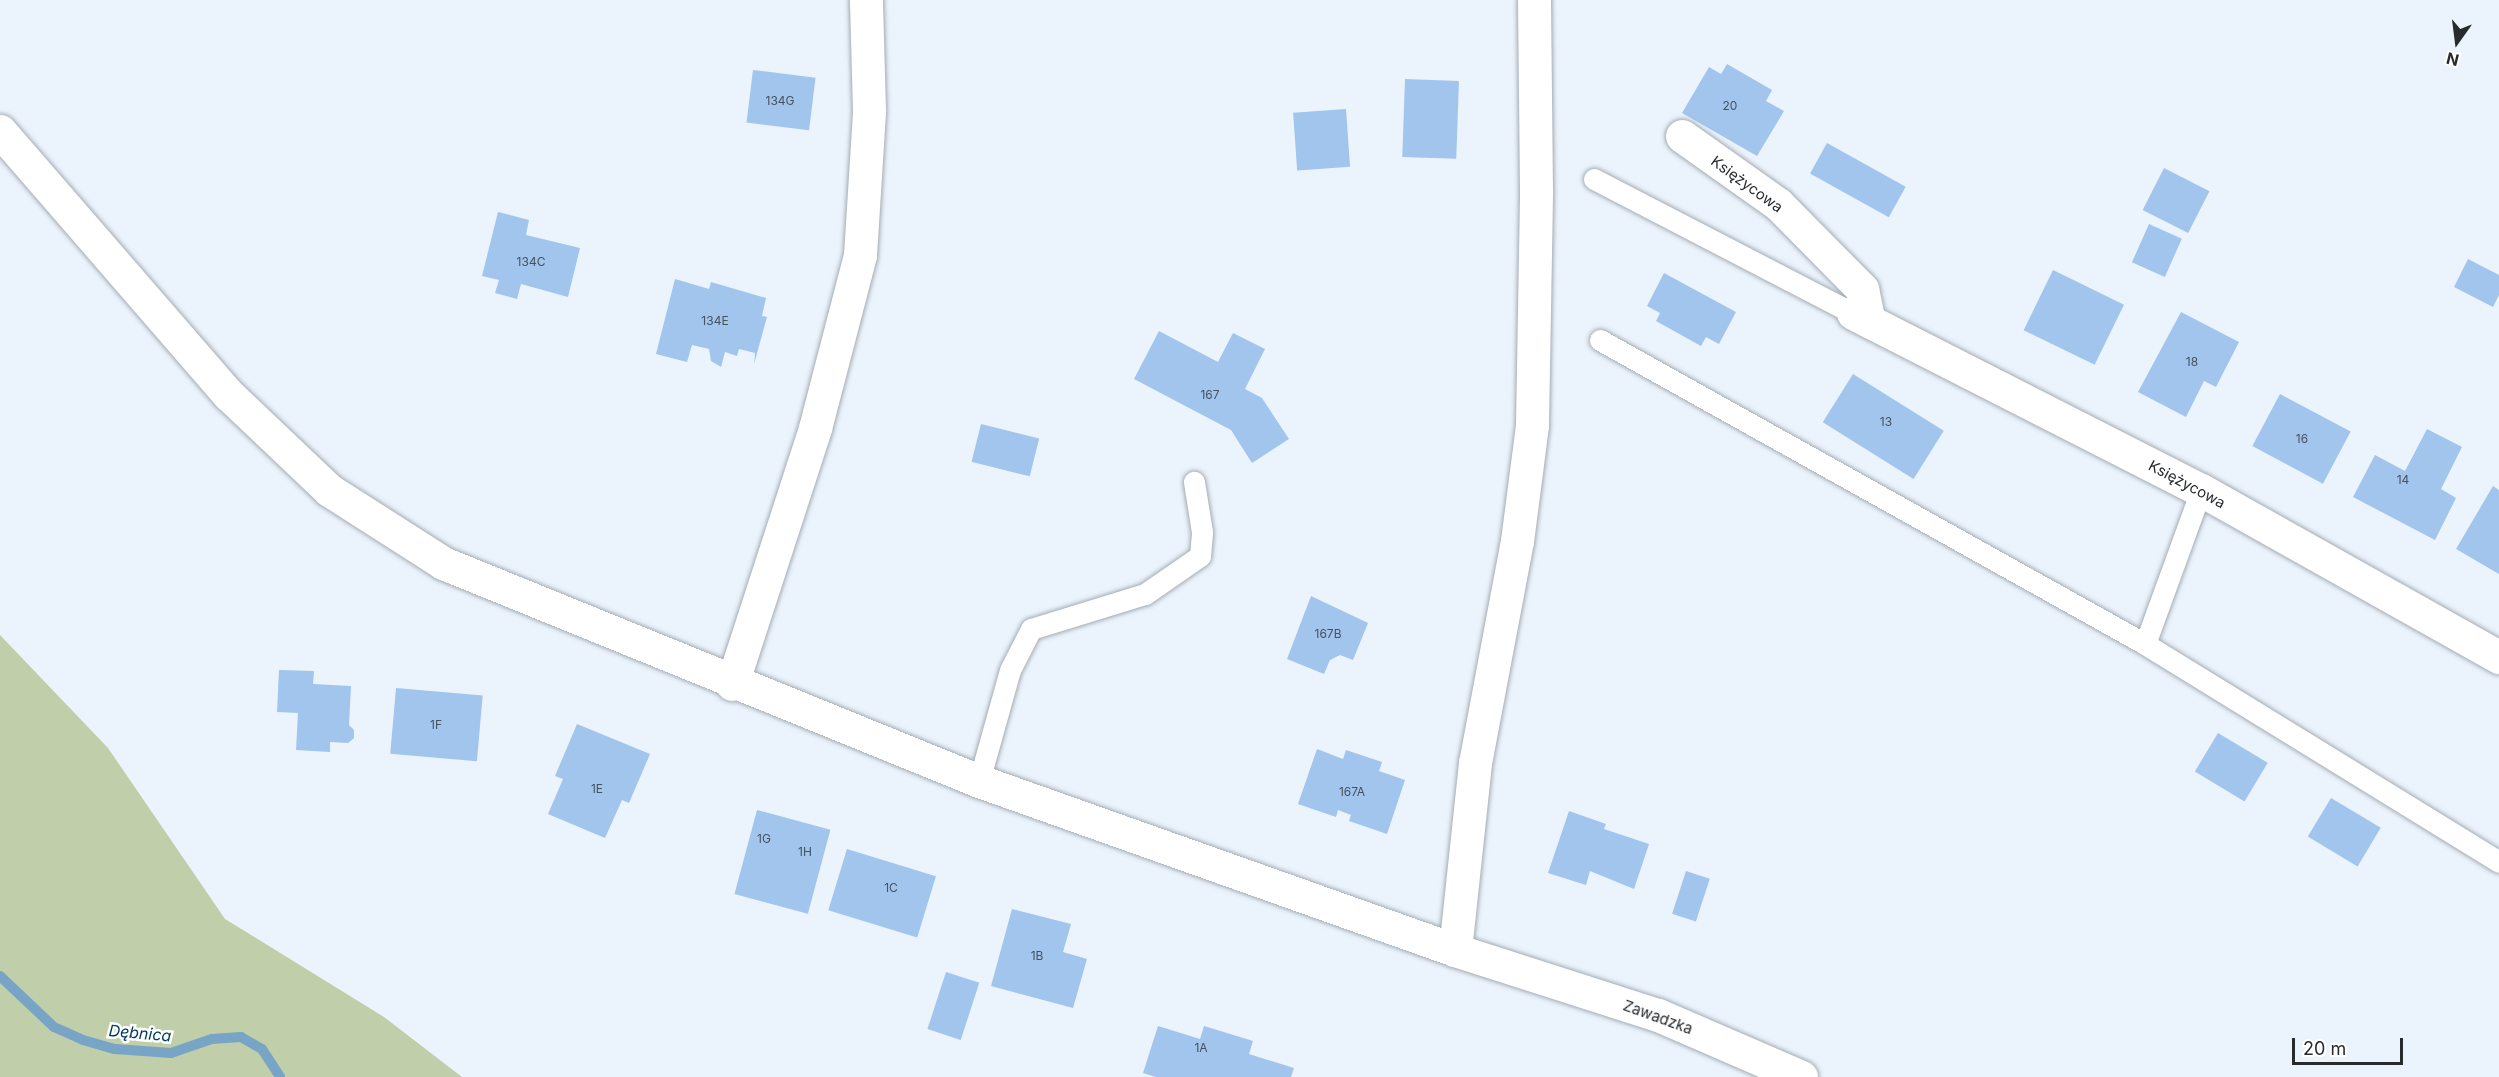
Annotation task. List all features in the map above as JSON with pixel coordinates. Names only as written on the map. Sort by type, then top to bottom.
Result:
[{"type":"street","points":[[732,684],[815,428],[860,255],[869,110],[866,0]]},
{"type":"street","points":[[1455,950],[1475,763],[1517,541],[1532,425],[1536,191],[1534,0]]},
{"type":"street","name":"Zawadzka","points":[[0,131],[229,395],[329,490],[443,564],[732,684],[979,781],[1455,950],[1658,1015],[1801,1077]]},
{"type":"street","name":"Księżycowa","points":[[1682,136],[1778,204],[1862,289],[1861,317],[2201,490],[2499,657]]},
{"type":"lane","points":[[1594,179],[1861,317]]},
{"type":"lane","points":[[1600,340],[2145,644],[2499,862]]},
{"type":"lane","points":[[979,781],[1010,670],[1031,629],[1145,594],[1200,556],[1202,532],[1194,482]]},
{"type":"lane","points":[[2145,644],[2201,490]]},
{"type":"green space","points":[[0,635],[108,748],[225,919],[384,1017],[462,1077],[0,1077]]},
{"type":"building","points":[[1727,64],[1772,90],[1766,101],[1784,111],[1757,156],[1682,113],[1709,67],[1721,74]]},
{"type":"building","points":[[753,70],[816,78],[809,130],[747,123]]},
{"type":"building","points":[[1405,79],[1459,81],[1456,159],[1402,157]]},
{"type":"building","points":[[1346,109],[1350,167],[1297,171],[1293,113]]},
{"type":"building","points":[[1827,143],[1906,187],[1889,217],[1810,174]]},
{"type":"building","points":[[2164,168],[2209,191],[2188,233],[2143,210]]},
{"type":"building","points":[[498,212],[529,220],[526,235],[580,248],[568,297],[521,284],[517,299],[495,293],[499,280],[482,276]]},
{"type":"building","points":[[2149,224],[2182,239],[2165,277],[2132,262]]},
{"type":"building","points":[[2468,259],[2499,275],[2499,295],[2493,307],[2454,287]]},
{"type":"building","points":[[2053,270],[2124,305],[2095,365],[2024,330]]},
{"type":"building","points":[[1664,273],[1736,312],[1719,344],[1706,337],[1701,346],[1656,321],[1660,313],[1647,306]]},
{"type":"building","points":[[675,279],[709,289],[711,282],[766,298],[762,316],[767,317],[754,364],[755,353],[739,349],[737,356],[725,352],[721,367],[711,361],[709,349],[692,345],[687,362],[656,354]]},
{"type":"building","points":[[2181,312],[2239,342],[2216,387],[2204,381],[2186,417],[2138,392]]},
{"type":"building","points":[[1159,331],[1218,362],[1233,333],[1265,349],[1245,389],[1262,398],[1289,439],[1252,463],[1231,430],[1134,379]]},
{"type":"building","points":[[1853,374],[1944,431],[1914,479],[1823,422]]},
{"type":"building","points":[[2280,394],[2351,432],[2323,484],[2252,446]]},
{"type":"building","points":[[981,424],[1039,439],[1030,476],[972,462]]},
{"type":"building","points":[[2427,429],[2462,447],[2441,489],[2456,498],[2435,540],[2353,497],[2375,455],[2405,471]]},
{"type":"building","points":[[2493,486],[2499,490],[2499,574],[2456,549]]},
{"type":"building","points":[[1311,596],[1368,623],[1353,660],[1340,655],[1330,660],[1324,674],[1287,659]]},
{"type":"building","points":[[279,670],[314,671],[313,684],[351,686],[349,725],[354,730],[354,738],[348,743],[330,742],[330,752],[296,750],[298,713],[277,712]]},
{"type":"building","points":[[396,688],[483,696],[477,761],[390,754]]},
{"type":"building","points":[[577,724],[650,754],[629,803],[622,800],[605,838],[548,814],[563,779],[555,776]]},
{"type":"building","points":[[2218,733],[2268,763],[2245,801],[2195,772]]},
{"type":"building","points":[[1317,749],[1343,759],[1346,750],[1382,762],[1379,771],[1405,780],[1387,834],[1349,821],[1351,815],[1338,810],[1336,817],[1298,804]]},
{"type":"building","points":[[2331,798],[2381,828],[2358,866],[2308,837]]},
{"type":"building","points":[[757,810],[830,830],[808,914],[734,894]]},
{"type":"building","points":[[1569,811],[1606,824],[1604,829],[1649,844],[1634,889],[1590,871],[1586,885],[1548,873]]},
{"type":"building","points":[[847,849],[936,876],[917,937],[828,910]]},
{"type":"building","points":[[1686,871],[1710,879],[1696,922],[1672,914]]},
{"type":"building","points":[[1012,909],[1071,924],[1063,952],[1087,959],[1073,1008],[991,986]]},
{"type":"building","points":[[946,972],[979,983],[961,1040],[927,1029]]},
{"type":"building","points":[[1158,1026],[1200,1039],[1204,1026],[1253,1041],[1249,1054],[1294,1068],[1291,1077],[1156,1077],[1143,1073]]},
{"type":"waterway","name":"Dębnica","points":[[0,976],[54,1027],[83,1040],[115,1049],[171,1053],[212,1039],[241,1037],[262,1049],[280,1077]]}]
